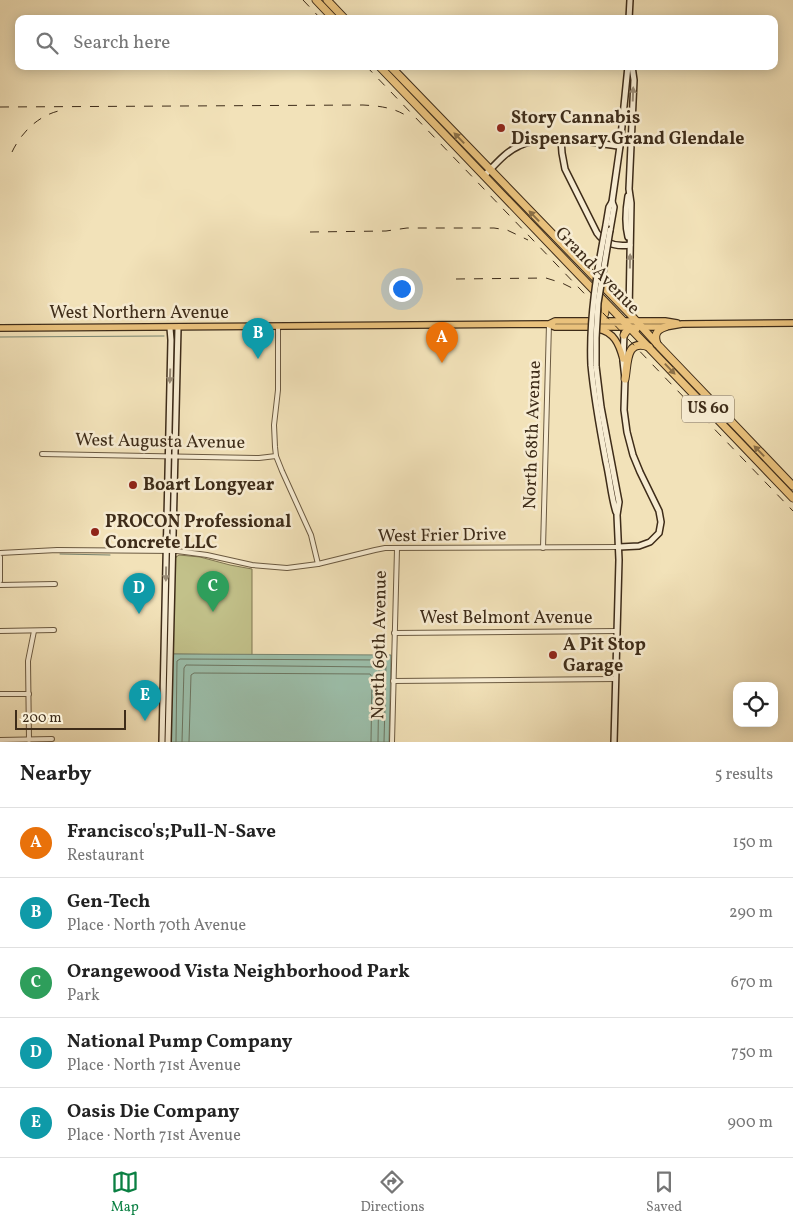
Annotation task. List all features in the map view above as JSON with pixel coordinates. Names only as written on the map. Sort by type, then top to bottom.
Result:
[{"type":"highway","points":[[316,0],[330,15]]},
{"type":"highway","points":[[327,0],[341,15]]},
{"type":"highway","name":"Grand Avenue","points":[[384,70],[414,96],[490,170],[793,486]]},
{"type":"highway","name":"Grand Avenue","points":[[393,70],[484,176],[596,292],[627,328],[649,347],[793,498]]},
{"type":"highway","points":[[595,321],[604,317],[606,310],[604,303],[596,292]]},
{"type":"highway","points":[[659,346],[656,342],[656,334],[658,329],[665,327]]},
{"type":"highway","points":[[627,328],[643,330]]},
{"type":"highway","points":[[625,379],[631,350],[637,345],[649,347]]},
{"type":"main road","points":[[629,15],[630,0]]},
{"type":"main road","points":[[594,366],[598,303],[614,208],[612,202],[630,70]]},
{"type":"main road","points":[[623,359],[629,313],[631,203],[629,189],[634,80],[631,70]]},
{"type":"main road","points":[[561,139],[565,169],[600,238],[608,243],[630,245]]},
{"type":"main road","points":[[484,176],[506,155],[519,146],[538,140],[561,139],[620,146]]},
{"type":"main road","points":[[612,202],[608,207],[592,311],[594,366],[619,502],[617,515],[619,547],[614,742]]},
{"type":"main road","name":"West Northern Avenue","points":[[0,328],[549,324],[555,321],[595,321],[627,328]]},
{"type":"main road","name":"West Northern Avenue","points":[[627,328],[636,321],[665,321],[682,324]]},
{"type":"main road","name":"West Northern Avenue","points":[[643,330],[682,324],[793,323]]},
{"type":"main road","name":"West Northern Avenue","points":[[549,324],[555,327],[616,327],[622,324],[627,328]]},
{"type":"main road","points":[[586,327],[604,330],[611,334],[619,345],[623,359],[625,379],[625,418],[631,448],[640,472],[659,511],[661,522],[659,533],[650,542],[639,546],[619,547]]},
{"type":"main road","points":[[168,742],[169,551],[167,512],[170,328]]},
{"type":"main road","points":[[169,551],[173,512],[178,328]]},
{"type":"main road","points":[[167,512],[173,512]]},
{"type":"main road","points":[[162,742],[168,601]]},
{"type":"street","name":"North 68th Avenue","points":[[543,548],[549,324]]},
{"type":"street","points":[[278,327],[278,390],[274,435],[276,456],[311,535],[318,564]]},
{"type":"street","name":"West Augusta Avenue","points":[[42,454],[259,458],[276,456]]},
{"type":"street","name":"West Frier Drive","points":[[0,555],[81,550],[169,551],[199,553],[263,567],[287,568],[318,564],[374,550],[619,547]]},
{"type":"street","name":"North 69th Avenue","points":[[392,742],[396,549]]},
{"type":"street","points":[[0,555],[0,581]]},
{"type":"street","points":[[0,585],[54,584]]},
{"type":"street","points":[[0,631],[54,630]]},
{"type":"street","points":[[29,740],[28,656],[34,631]]},
{"type":"street","name":"West Belmont Avenue","points":[[394,633],[617,631]]},
{"type":"street","points":[[393,681],[616,679]]},
{"type":"street","points":[[0,694],[29,694]]},
{"type":"street","points":[[0,740],[52,740]]},
{"type":"shaded area","points":[[179,555],[200,557],[252,569],[252,655],[172,654],[175,560]]},
{"type":"water","points":[[172,654],[391,655],[389,742],[171,742]]},
{"type":"waterway","points":[[0,337],[164,336]]},
{"type":"waterway","points":[[60,554],[110,555]]},
{"type":"railway","points":[[303,0],[317,15]]},
{"type":"railway","points":[[370,70],[793,511]]},
{"type":"railway","points":[[0,107],[363,105],[389,108],[411,119]]},
{"type":"railway","points":[[12,152],[26,131],[39,120],[47,115],[63,110]]},
{"type":"railway","points":[[310,232],[386,231],[407,228],[494,228],[507,230],[528,240]]},
{"type":"railway","points":[[456,279],[546,278],[576,290]]},
{"type":"place","name":"Story Cannabis Dispensary Grand Glendale","points":[[501,128]]},
{"type":"place","name":"Gen-Tech","points":[[258,359]]},
{"type":"place","name":"Francisco's;Pull-N-Save","points":[[442,363]]},
{"type":"place","name":"Boart Longyear","points":[[133,485]]},
{"type":"place","name":"PROCON Professional Concrete LLC","points":[[95,532]]},
{"type":"place","name":"Orangewood Vista Neighborhood Park","points":[[213,612]]},
{"type":"place","name":"National Pump Company","points":[[139,614]]},
{"type":"place","name":"A Pit Stop Garage","points":[[553,655]]},
{"type":"place","name":"Oasis Die Company","points":[[145,721]]}]
